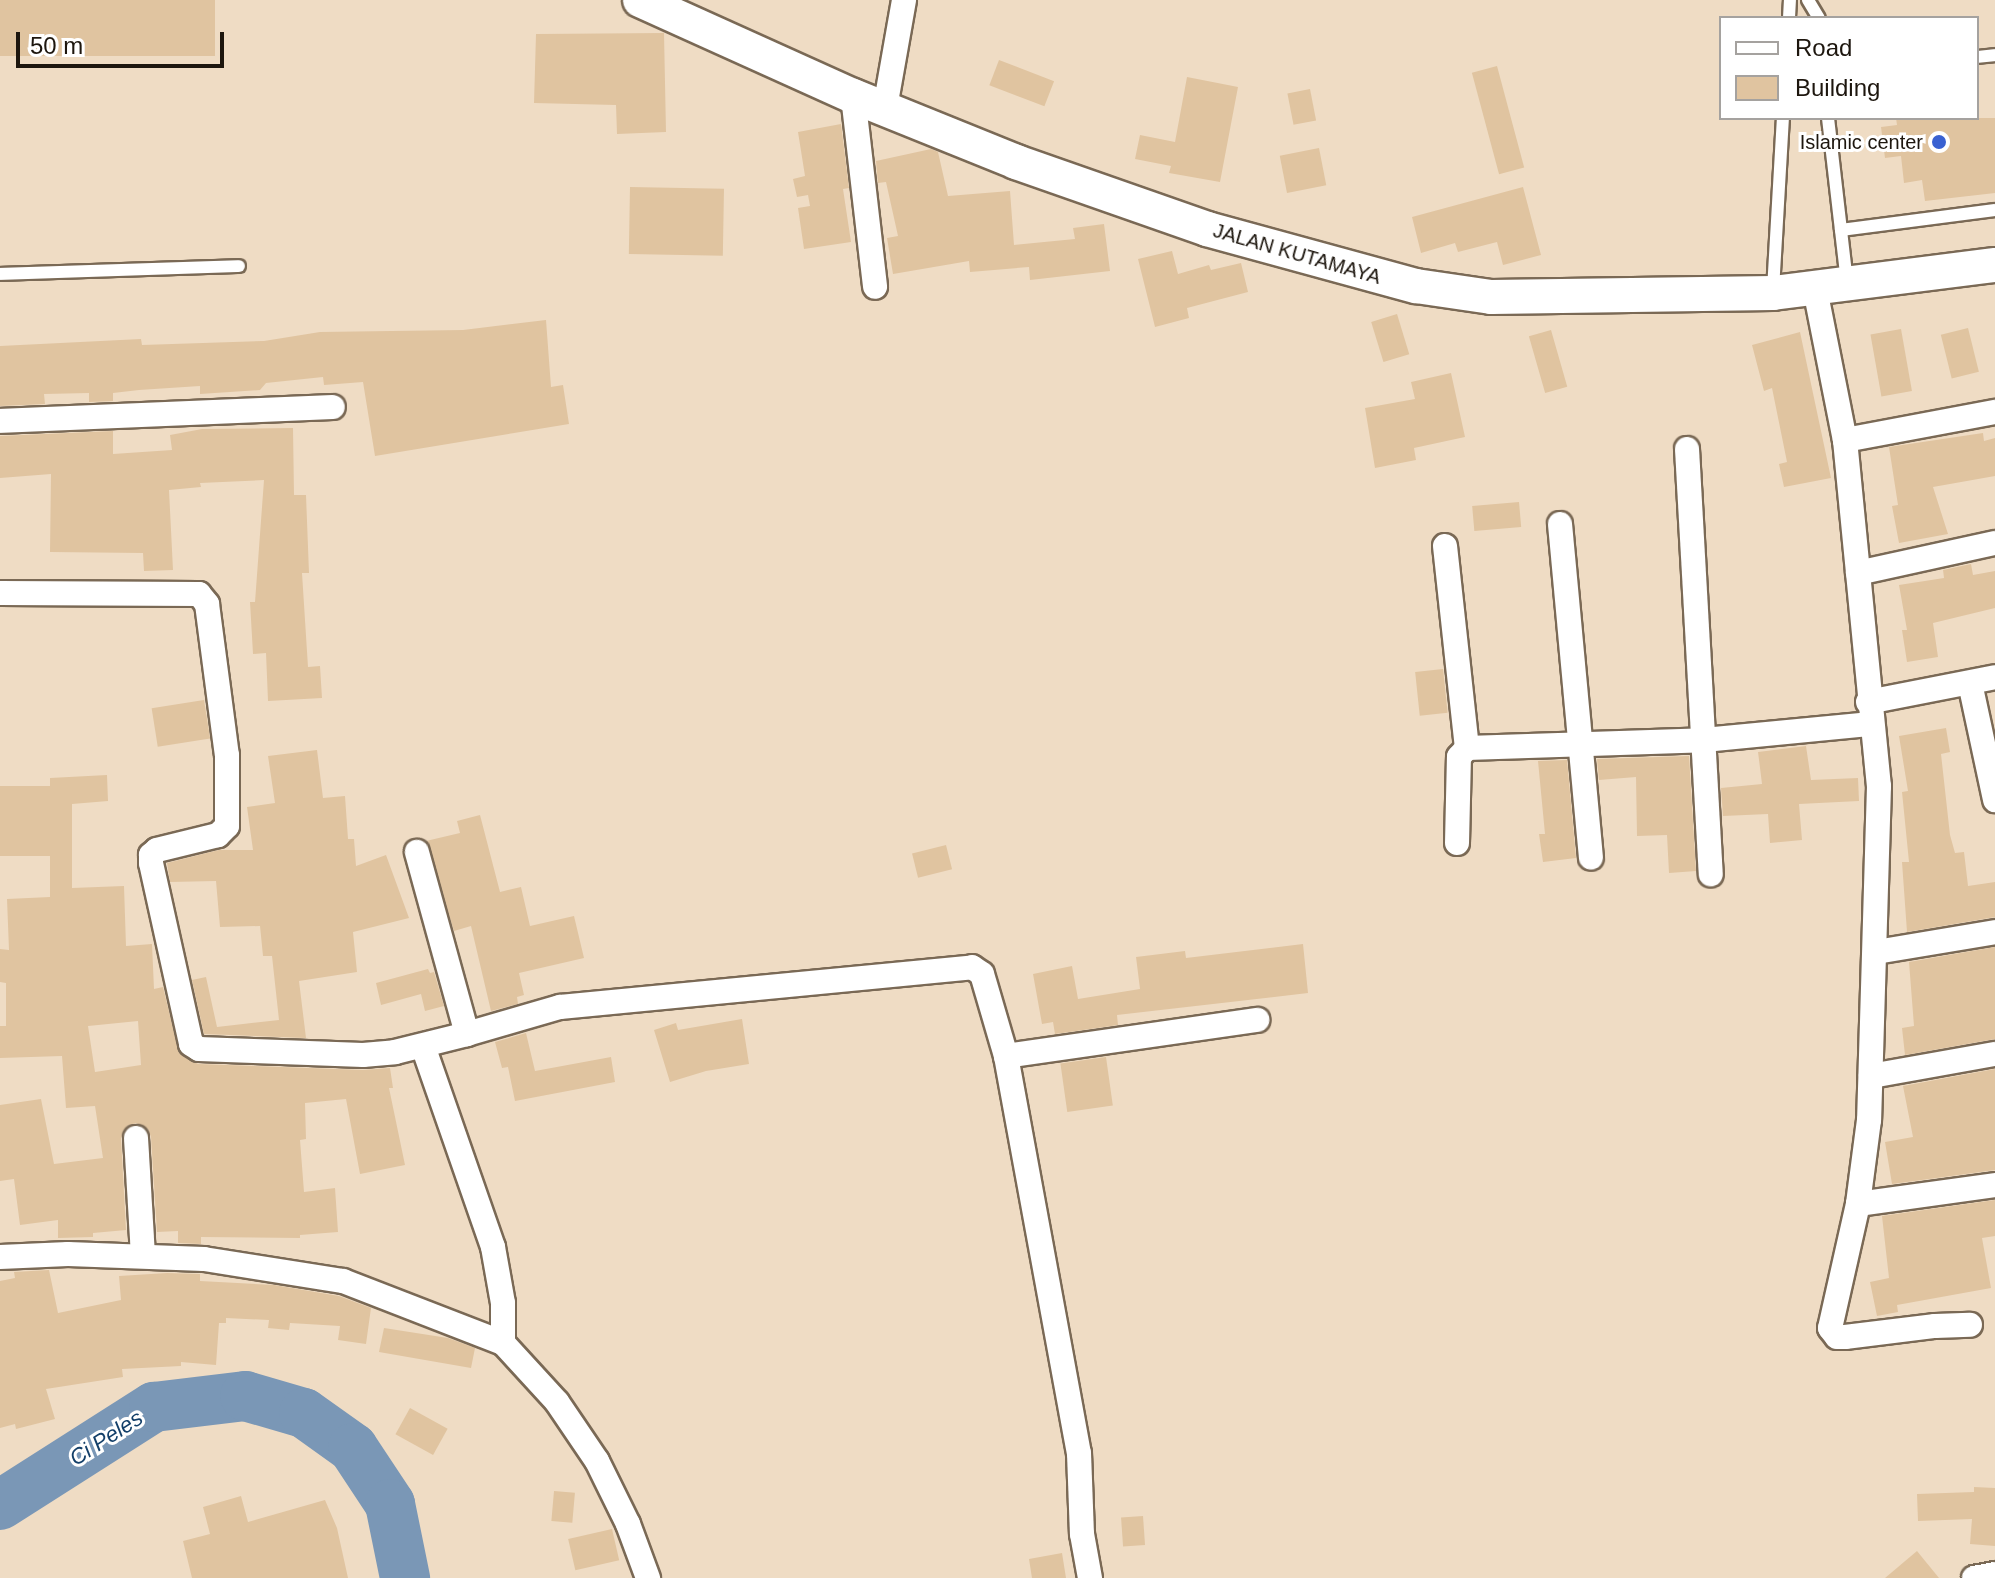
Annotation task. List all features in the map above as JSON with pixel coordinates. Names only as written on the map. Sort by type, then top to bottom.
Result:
[{"type":"main road","name":"JALAN KUTAMAYA","points":[[640,0],[853,96],[1016,162],[1207,229],[1416,286],[1491,297],[1773,293],[1995,265]]},
{"type":"street","points":[[885,108],[904,0]]},
{"type":"street","points":[[853,96],[875,287]]},
{"type":"street","points":[[1831,287],[1879,786],[1871,1076],[1858,1204],[1830,1328],[1837,1337],[1970,1325]]},
{"type":"street","points":[[0,421],[333,407]]},
{"type":"street","points":[[1845,440],[1995,412]]},
{"type":"street","points":[[1687,449],[1711,874]]},
{"type":"street","points":[[1560,524],[1591,858]]},
{"type":"street","points":[[1858,573],[1995,543]]},
{"type":"street","points":[[1445,546],[1467,748]]},
{"type":"street","points":[[0,593],[199,594],[207,604],[227,755],[227,826],[218,835],[157,850],[151,855],[191,1044],[214,1050],[363,1055],[423,1046],[560,1007],[972,967],[982,974],[1006,1056],[1079,1453],[1082,1534],[1090,1578]]},
{"type":"street","points":[[1457,843],[1459,757],[1467,748],[1704,740],[1870,713],[1995,677]]},
{"type":"street","points":[[1970,683],[1995,800]]},
{"type":"street","points":[[417,852],[467,1034]]},
{"type":"street","points":[[1876,952],[1995,932]]},
{"type":"street","points":[[1006,1056],[1257,1020]]},
{"type":"street","points":[[423,1046],[493,1247],[503,1303],[503,1343]]},
{"type":"street","points":[[1871,1076],[1995,1054]]},
{"type":"street","points":[[136,1138],[143,1256]]},
{"type":"street","points":[[1858,1204],[1995,1185]]},
{"type":"street","points":[[0,1257],[143,1256],[204,1259],[343,1281],[503,1343],[557,1402],[597,1461],[628,1524],[648,1578]]},
{"type":"street","points":[[1974,1578],[1995,1574]]},
{"type":"lane","points":[[1773,293],[1783,120]]},
{"type":"lane","points":[[1828,120],[1841,230],[1831,287]]},
{"type":"lane","points":[[1841,230],[1995,210]]},
{"type":"lane","points":[[0,274],[239,266]]},
{"type":"building","points":[[0,0],[215,0],[215,56],[0,56]]},
{"type":"building","points":[[664,33],[666,132],[617,134],[616,105],[534,103],[536,34]]},
{"type":"building","points":[[999,60],[1054,81],[1044,106],[989,85]]},
{"type":"building","points":[[1497,66],[1524,167],[1499,174],[1472,73]]},
{"type":"building","points":[[1187,77],[1238,87],[1220,182],[1169,173],[1171,166],[1135,159],[1140,135],[1175,142]]},
{"type":"building","points":[[1310,89],[1316,120],[1294,125],[1287,93]]},
{"type":"building","name":"Islamic center","points":[[1995,118],[1995,193],[1925,201],[1922,180],[1904,183],[1901,156],[1885,158],[1881,127],[1897,125],[1896,120]]},
{"type":"building","points":[[841,124],[849,188],[843,189],[851,242],[804,249],[798,208],[810,206],[808,195],[797,197],[793,179],[805,176],[798,132]]},
{"type":"building","points":[[1319,148],[1326,185],[1287,193],[1280,156]]},
{"type":"building","points":[[931,149],[938,152],[948,196],[1010,191],[1014,245],[1075,239],[1073,228],[1104,224],[1110,271],[1030,280],[1029,267],[970,272],[969,261],[893,274],[887,238],[898,236],[886,182],[878,183],[876,161]]},
{"type":"building","points":[[630,187],[724,189],[723,256],[629,254]]},
{"type":"building","points":[[1523,187],[1541,255],[1503,265],[1497,242],[1458,252],[1455,243],[1421,253],[1412,217]]},
{"type":"building","points":[[1172,251],[1178,274],[1209,265],[1211,270],[1241,263],[1248,292],[1187,308],[1189,318],[1155,327],[1138,259]]},
{"type":"building","points":[[1397,314],[1409,354],[1383,362],[1371,322]]},
{"type":"building","points":[[546,320],[551,387],[563,385],[569,424],[375,456],[363,382],[324,385],[323,377],[266,383],[260,390],[200,394],[200,386],[139,390],[113,393],[113,401],[89,402],[89,393],[44,394],[45,404],[0,406],[0,346],[141,339],[142,345],[264,341],[320,332],[463,330]]},
{"type":"building","points":[[1968,328],[1979,372],[1952,378],[1941,335]]},
{"type":"building","points":[[1901,329],[1912,391],[1881,396],[1870,334]]},
{"type":"building","points":[[1551,330],[1567,387],[1545,393],[1529,336]]},
{"type":"building","points":[[1800,332],[1831,478],[1784,487],[1779,464],[1787,462],[1772,388],[1764,391],[1752,345]]},
{"type":"building","points":[[1451,373],[1465,437],[1414,448],[1416,460],[1375,468],[1365,408],[1415,399],[1411,382]]},
{"type":"building","points":[[293,428],[294,495],[306,495],[309,573],[302,573],[308,667],[320,666],[322,698],[268,701],[266,653],[253,654],[250,602],[255,602],[264,480],[200,483],[201,487],[169,490],[173,570],[144,571],[143,553],[50,552],[51,474],[0,478],[0,436],[113,431],[113,454],[172,450],[170,435],[202,429]]},
{"type":"building","points":[[1983,433],[1984,441],[1995,438],[1995,476],[1933,487],[1948,534],[1899,543],[1892,506],[1898,505],[1889,447]]},
{"type":"building","points":[[1519,502],[1521,527],[1474,531],[1472,506]]},
{"type":"building","points":[[1971,564],[1973,575],[1995,571],[1995,608],[1933,623],[1938,657],[1907,662],[1902,630],[1907,630],[1899,585],[1944,578],[1943,570]]},
{"type":"building","points":[[1443,669],[1448,713],[1420,716],[1415,672]]},
{"type":"building","points":[[204,700],[210,739],[158,747],[152,708]]},
{"type":"building","points":[[1946,728],[1950,752],[1941,754],[1950,835],[1955,853],[1964,852],[1968,886],[1995,882],[1995,917],[1907,932],[1902,862],[1909,862],[1902,792],[1908,791],[1899,736]]},
{"type":"building","points":[[1806,746],[1811,780],[1858,778],[1859,801],[1799,804],[1802,840],[1770,843],[1768,814],[1723,816],[1721,788],[1762,784],[1758,752]]},
{"type":"building","points":[[317,750],[323,798],[345,796],[348,839],[354,839],[356,866],[386,855],[409,918],[353,932],[357,972],[299,981],[306,1038],[204,1034],[192,980],[206,977],[217,1027],[279,1020],[272,956],[263,956],[260,926],[220,927],[216,881],[170,882],[167,863],[219,850],[253,850],[247,807],[275,803],[268,756]]},
{"type":"building","points":[[1689,756],[1696,871],[1669,873],[1667,835],[1637,836],[1636,777],[1599,780],[1597,759]]},
{"type":"building","points":[[1567,760],[1576,858],[1543,862],[1539,834],[1545,834],[1538,761]]},
{"type":"building","points":[[107,775],[108,801],[72,804],[72,888],[124,886],[126,946],[152,944],[154,989],[163,987],[179,1053],[198,1064],[363,1070],[390,1068],[393,1088],[389,1088],[405,1165],[360,1174],[346,1099],[305,1103],[306,1139],[300,1140],[304,1192],[335,1188],[338,1232],[300,1235],[300,1238],[201,1237],[201,1244],[178,1243],[178,1231],[157,1232],[151,1137],[148,1129],[136,1123],[127,1126],[121,1138],[126,1230],[93,1233],[93,1237],[58,1238],[58,1220],[20,1225],[14,1179],[0,1181],[0,1105],[41,1099],[54,1164],[103,1158],[95,1106],[66,1108],[62,1056],[0,1058],[0,1026],[6,1026],[6,983],[0,982],[0,949],[9,950],[7,899],[50,897],[50,856],[0,856],[0,786],[50,786],[50,778]],"holes":[[[138,1021],[141,1065],[95,1072],[88,1026]]]},
{"type":"building","points":[[480,815],[500,892],[521,887],[530,926],[574,916],[584,958],[519,973],[524,995],[517,997],[518,1004],[491,1011],[471,926],[454,931],[426,841],[460,833],[457,821]]},
{"type":"building","points":[[946,845],[952,869],[918,878],[912,853]]},
{"type":"building","points":[[1303,944],[1308,993],[1117,1015],[1118,1025],[1055,1034],[1053,1022],[1042,1024],[1033,974],[1072,966],[1078,999],[1140,989],[1136,957],[1185,951],[1186,958]]},
{"type":"building","points":[[1995,947],[1995,1039],[1905,1055],[1902,1028],[1914,1026],[1909,962]]},
{"type":"building","points":[[428,969],[430,973],[434,972],[444,1006],[425,1011],[421,994],[381,1005],[376,983]]},
{"type":"building","points":[[742,1019],[749,1064],[706,1071],[670,1082],[654,1030],[676,1023],[678,1030]]},
{"type":"building","points":[[526,1033],[535,1071],[611,1057],[615,1082],[515,1101],[508,1067],[502,1068],[495,1042]]},
{"type":"building","points":[[1106,1057],[1113,1106],[1067,1112],[1060,1063]]},
{"type":"building","points":[[1995,1069],[1995,1170],[1892,1184],[1885,1142],[1913,1137],[1903,1086]]},
{"type":"building","points":[[1995,1200],[1995,1236],[1982,1238],[1991,1288],[1897,1305],[1898,1312],[1877,1316],[1870,1282],[1889,1278],[1882,1216]]},
{"type":"building","points":[[49,1270],[58,1313],[121,1300],[119,1276],[167,1273],[200,1274],[200,1281],[274,1285],[339,1296],[371,1308],[366,1344],[338,1340],[340,1326],[290,1323],[289,1330],[268,1328],[269,1320],[226,1318],[226,1323],[219,1323],[216,1365],[181,1362],[181,1366],[122,1369],[123,1377],[46,1389],[55,1419],[16,1429],[15,1424],[0,1428],[0,1281],[15,1278],[14,1272]]},
{"type":"building","points":[[384,1328],[448,1338],[475,1348],[471,1368],[379,1352]]},
{"type":"building","points":[[410,1408],[448,1429],[433,1455],[395,1434]]},
{"type":"building","points":[[1974,1487],[1995,1488],[1995,1546],[1970,1544],[1972,1519],[1918,1521],[1917,1494],[1974,1492]]},
{"type":"building","points":[[554,1491],[575,1493],[572,1523],[551,1521]]},
{"type":"building","points":[[241,1496],[248,1522],[325,1500],[337,1528],[348,1578],[192,1578],[183,1541],[210,1534],[203,1507]]},
{"type":"building","points":[[1143,1516],[1145,1545],[1123,1546],[1121,1518]]},
{"type":"building","points":[[612,1529],[619,1560],[575,1570],[568,1539]]},
{"type":"building","points":[[1917,1551],[1939,1578],[1885,1578]]},
{"type":"building","points":[[1062,1553],[1066,1578],[1032,1578],[1029,1559]]},
{"type":"waterway","name":"Ci Peles","points":[[0,1505],[154,1407],[245,1396],[304,1413],[353,1448],[390,1504],[405,1578]]},
{"type":"place","name":"Islamic center","points":[[1939,142]]}]
